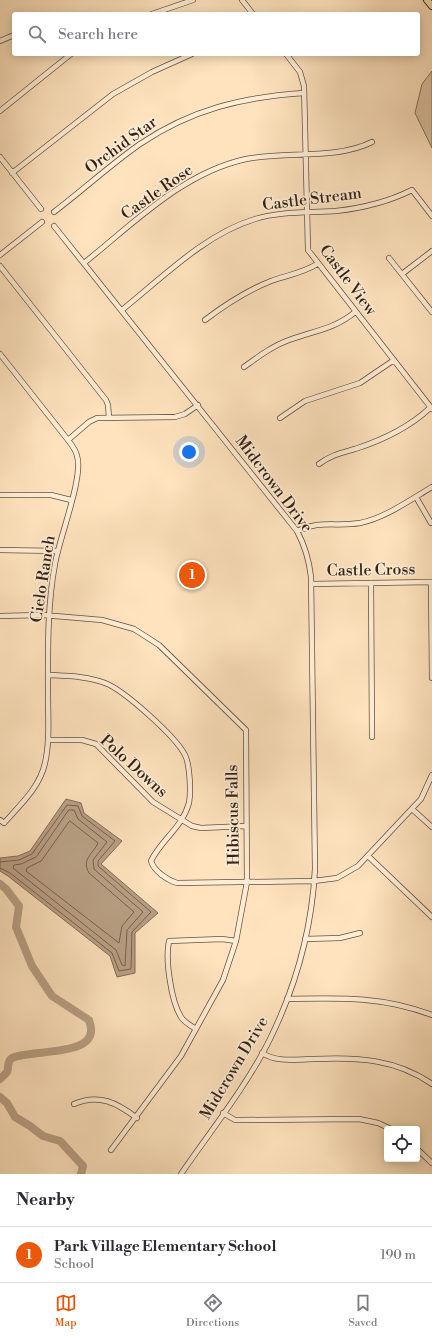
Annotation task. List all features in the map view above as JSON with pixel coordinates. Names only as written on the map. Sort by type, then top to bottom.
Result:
[{"type":"main road","points":[[427,0],[432,6]]},
{"type":"street","points":[[158,12],[193,0]]},
{"type":"street","points":[[242,0],[251,12]]},
{"type":"street","points":[[0,41],[12,36]]},
{"type":"street","points":[[0,111],[69,56]]},
{"type":"street","points":[[12,173],[113,94],[152,72],[188,56]]},
{"type":"street","name":"Castle View","points":[[287,56],[302,77],[304,93],[307,245],[317,264],[431,408]]},
{"type":"street","name":"Orchid Star","points":[[54,212],[139,145],[178,122],[205,110],[246,99],[304,93]]},
{"type":"street","name":"Castle Rose","points":[[84,263],[162,201],[196,178],[215,169],[246,159],[269,155],[344,150],[372,142]]},
{"type":"street","points":[[0,157],[41,210]]},
{"type":"street","name":"Castle Stream","points":[[122,310],[200,247],[225,232],[255,219],[276,214],[336,211],[368,206],[412,190],[432,216]]},
{"type":"street","points":[[0,254],[42,222]]},
{"type":"street","name":"Midcrown Drive","points":[[54,226],[297,531],[307,552],[311,584],[314,864],[312,899],[305,938],[287,999],[270,1038],[262,1053],[182,1174]]},
{"type":"street","points":[[402,274],[432,251]]},
{"type":"street","points":[[388,258],[432,312]]},
{"type":"street","points":[[205,320],[244,293],[274,280],[307,271],[317,264]]},
{"type":"street","points":[[0,266],[106,400],[109,417]]},
{"type":"street","points":[[244,367],[272,348],[298,336],[335,326],[355,312]]},
{"type":"street","name":"Cielo Ranch","points":[[0,354],[68,440],[75,450],[79,463],[78,477],[58,551],[49,616],[48,740],[45,764],[35,786],[2,822]]},
{"type":"street","points":[[280,418],[305,401],[360,383],[394,360]]},
{"type":"street","points":[[68,440],[93,420],[109,417],[175,417],[185,414],[198,405]]},
{"type":"street","points":[[319,464],[334,454],[355,449],[386,437],[408,425],[431,408]]},
{"type":"street","points":[[297,531],[312,525],[354,524],[372,520],[432,487]]},
{"type":"street","points":[[0,494],[51,494],[71,500]]},
{"type":"street","points":[[416,497],[431,523]]},
{"type":"street","points":[[0,550],[58,551]]},
{"type":"street","points":[[432,582],[432,678]]},
{"type":"street","name":"Castle Cross","points":[[311,584],[432,582]]},
{"type":"street","points":[[371,583],[372,737]]},
{"type":"street","name":"Hibiscus Falls","points":[[0,616],[49,616],[113,622],[126,625],[144,634],[159,645],[246,730],[247,882],[236,941],[223,980],[180,1056],[137,1118],[111,1150]]},
{"type":"street","points":[[48,675],[89,678],[116,688],[128,696],[182,749],[189,767],[189,803],[177,829],[151,861],[153,866],[168,880],[177,883],[313,881],[332,879],[346,874],[368,856],[412,809],[427,790],[432,775]]},
{"type":"street","name":"Polo Downs","points":[[48,740],[82,740],[96,744],[152,802],[181,820],[201,828],[246,826]]},
{"type":"street","points":[[412,809],[432,827]]},
{"type":"street","points":[[368,856],[432,917]]},
{"type":"street","points":[[305,938],[340,938],[360,933]]},
{"type":"street","points":[[196,1029],[182,1018],[178,1009],[169,977],[170,941],[222,939],[236,941]]},
{"type":"street","points":[[287,999],[370,999],[399,1004],[432,1015]]},
{"type":"street","points":[[262,1053],[277,1060],[368,1059],[398,1066],[432,1084]]},
{"type":"street","points":[[74,1104],[86,1100],[112,1102],[119,1105],[137,1118]]},
{"type":"street","points":[[223,1113],[235,1120],[359,1118],[384,1126]]},
{"type":"street","points":[[420,1152],[432,1163]]},
{"type":"shaded area","points":[[432,71],[432,148],[415,113],[422,84]]},
{"type":"water","points":[[66,799],[81,803],[84,813],[122,841],[101,864],[158,913],[135,933],[135,973],[117,977],[110,956],[0,871],[0,858],[18,856],[30,851]]},
{"type":"waterway","points":[[0,884],[6,889],[19,906],[16,927],[32,966],[52,996],[89,1020],[91,1032],[86,1041],[77,1047],[22,1055],[10,1059],[7,1072],[0,1079]]},
{"type":"waterway","points":[[0,1097],[7,1103],[15,1117],[43,1136],[60,1141],[83,1166],[81,1174]]},
{"type":"place","name":"Park Village Elementary School","points":[[192,575]]}]
